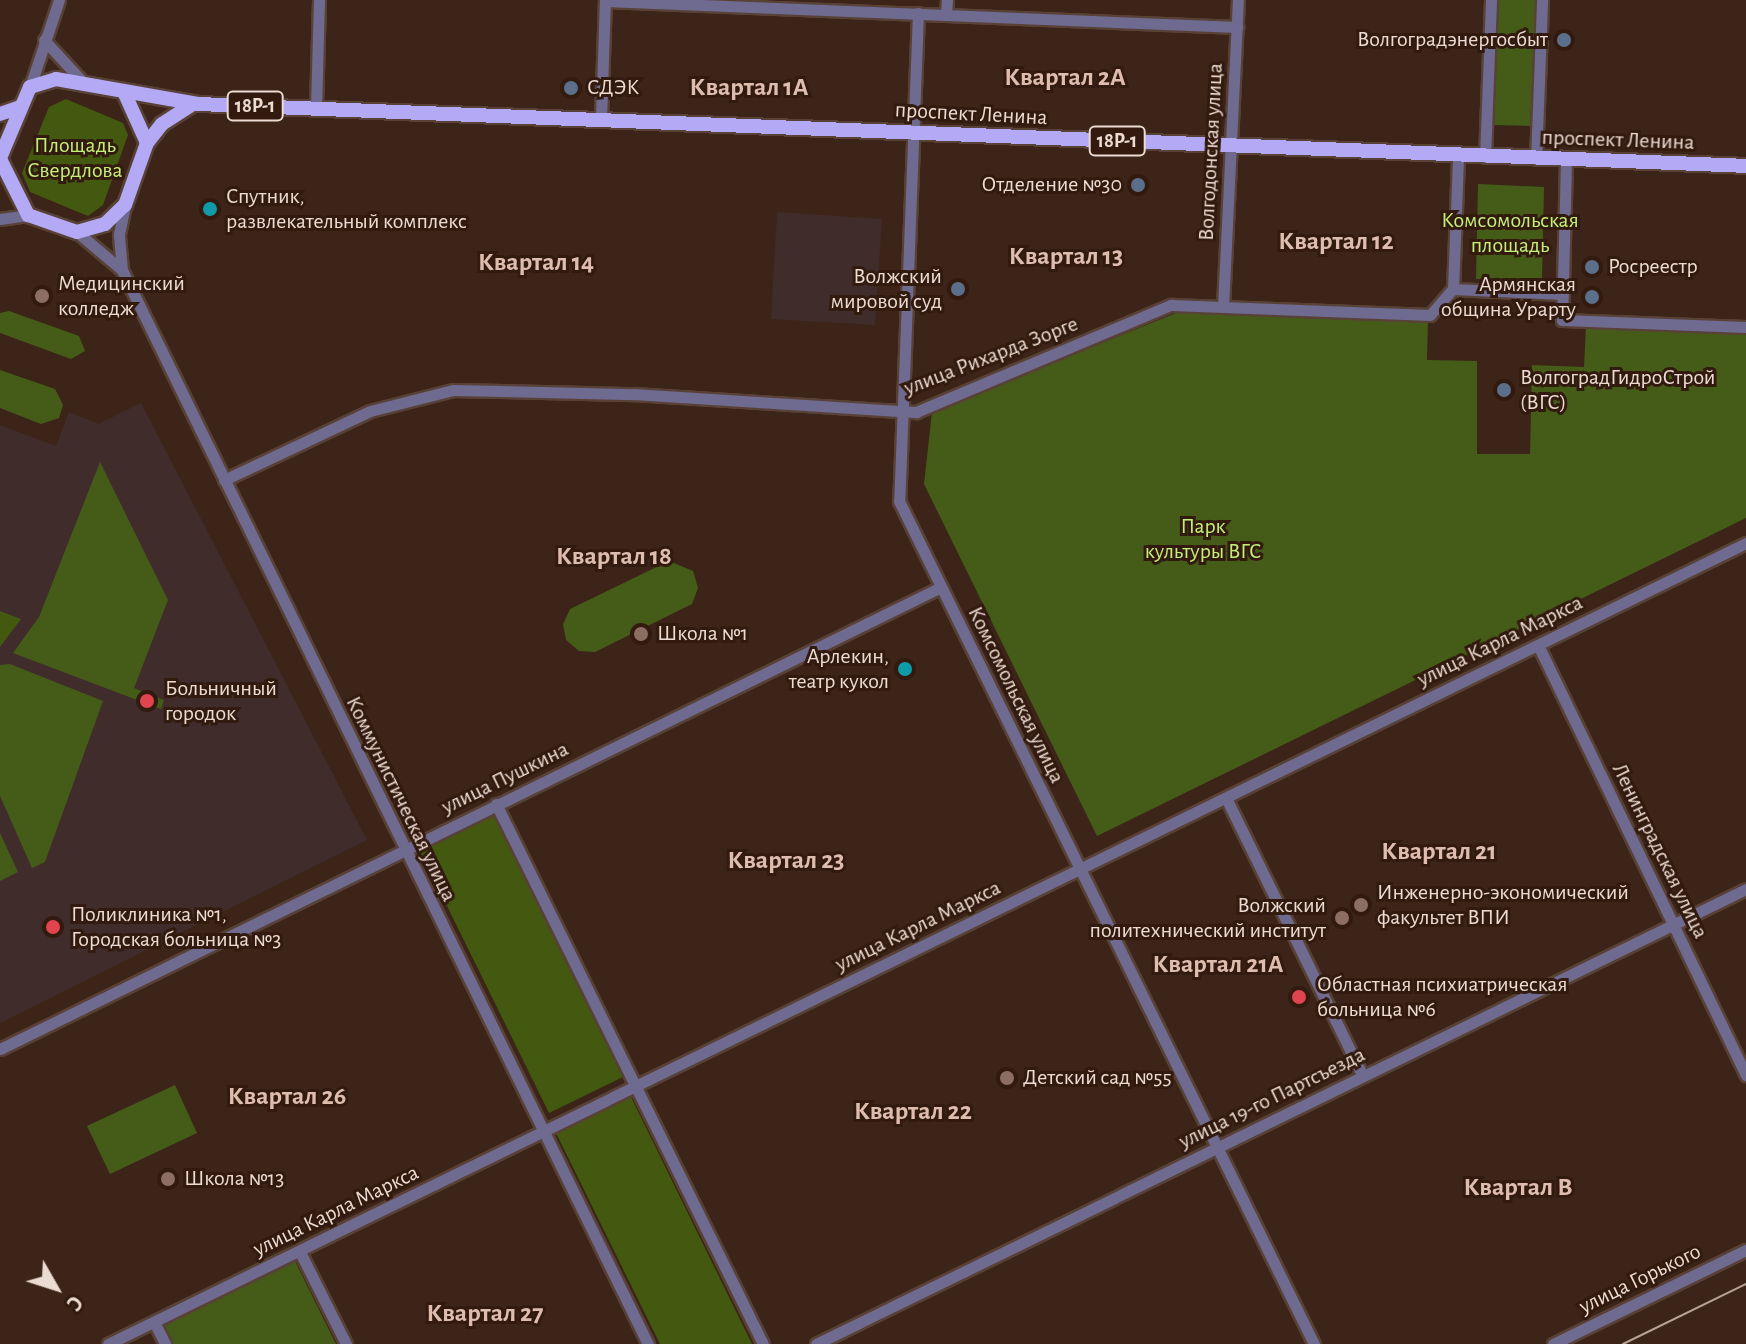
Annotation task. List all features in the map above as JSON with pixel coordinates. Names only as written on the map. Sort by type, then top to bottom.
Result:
[{"type":"main road","name":"18Р-1","points":[[30,87],[56,79],[81,80],[125,94]]},
{"type":"main road","points":[[30,87],[0,155],[28,215],[77,232],[105,224],[125,205]]},
{"type":"main road","name":"проспект Ленина","points":[[125,94],[193,104],[1746,166]]},
{"type":"main road","points":[[125,94],[147,143]]},
{"type":"main road","name":"18Р-1","points":[[125,205],[147,143],[162,124],[193,104]]},
{"type":"main road","points":[[0,114],[20,107]]},
{"type":"street","points":[[30,87],[59,0]]},
{"type":"street","points":[[316,108],[319,0]]},
{"type":"street","points":[[946,14],[947,0]]},
{"type":"street","name":"Волгодонская улица","points":[[1223,306],[1238,0]]},
{"type":"street","points":[[1485,157],[1491,0]]},
{"type":"street","points":[[1536,159],[1542,0]]},
{"type":"street","points":[[601,119],[605,1],[897,6],[918,13],[1237,27]]},
{"type":"street","name":"Комсомольская улица","points":[[918,13],[916,134],[899,501],[1314,1344]]},
{"type":"street","points":[[44,40],[81,80]]},
{"type":"street","points":[[1458,156],[1453,289],[1563,294]]},
{"type":"street","points":[[1566,160],[1562,320],[1746,327]]},
{"type":"street","name":"Коммунистическая улица","points":[[125,205],[119,234],[122,270],[403,850],[648,1344]]},
{"type":"street","points":[[0,219],[28,215]]},
{"type":"street","name":"Коммунистическая улица","points":[[77,232],[122,270]]},
{"type":"street","name":"улица Рихарда Зорге","points":[[224,480],[370,411],[453,390],[709,397],[905,412],[1171,305],[1430,315],[1453,289]]},
{"type":"street","name":"улица Карла Маркса","points":[[108,1344],[1746,543]]},
{"type":"street","name":"улица Пушкина","points":[[0,1049],[941,587]]},
{"type":"street","name":"Ленинградская улица","points":[[1538,645],[1746,1075]]},
{"type":"street","points":[[1226,798],[1363,1076]]},
{"type":"street","points":[[496,804],[763,1344]]},
{"type":"street","name":"улица 19-го Партсъезда","points":[[816,1344],[1746,889]]},
{"type":"street","name":"улица Горького","points":[[1553,1344],[1746,1250]]},
{"type":"street","points":[[300,1252],[346,1344]]},
{"type":"street","points":[[154,1322],[165,1344]]},
{"type":"shaded area","points":[[777,212],[882,219],[875,325],[771,319]]},
{"type":"shaded area","name":"Больничный городок","points":[[141,403],[367,840],[0,1023],[0,425],[56,446],[69,412],[99,424]]},
{"type":"green space","points":[[1498,0],[1536,0],[1532,126],[1494,125]]},
{"type":"green space","name":"Площадь Свердлова","points":[[66,99],[123,123],[128,135],[103,205],[88,216],[30,192],[22,173],[49,107]]},
{"type":"green space","name":"Комсомольская площадь","points":[[1478,184],[1544,187],[1542,278],[1476,279]]},
{"type":"green space","points":[[9,311],[79,336],[85,351],[71,359],[0,333],[0,313]]},
{"type":"green space","name":"Парк культуры ВГС","points":[[1176,313],[1428,321],[1427,360],[1477,361],[1477,454],[1530,454],[1532,365],[1584,367],[1586,326],[1746,332],[1746,518],[1097,836],[924,484],[932,412]]},
{"type":"green space","points":[[0,370],[55,389],[63,405],[59,418],[41,424],[0,408]]},
{"type":"green space","points":[[100,462],[168,600],[134,688],[164,700],[161,709],[13,653],[39,617]]},
{"type":"green space","points":[[669,561],[693,571],[698,588],[692,604],[595,652],[579,651],[566,640],[563,624],[570,609]]},
{"type":"green space","points":[[0,611],[21,619],[0,647]]},
{"type":"green space","points":[[10,664],[103,701],[45,862],[32,868],[0,796],[0,665]]},
{"type":"green space","points":[[494,815],[623,1077],[549,1113],[420,851]]},
{"type":"green space","points":[[0,833],[18,872],[0,881]]},
{"type":"green space","points":[[175,1085],[197,1133],[110,1174],[87,1126]]},
{"type":"green space","points":[[631,1097],[752,1344],[660,1344],[556,1133]]},
{"type":"green space","points":[[295,1261],[336,1344],[173,1344],[164,1325]]},
{"type":"tram line","points":[[1623,1344],[1746,1284]]},
{"type":"place","name":"Волгоградэнергосбыт","points":[[1564,40]]},
{"type":"place","name":"СДЭК","points":[[571,88]]},
{"type":"place","name":"Отделение №30","points":[[1138,185]]},
{"type":"place","name":"Спутник, развлекательный комплекс","points":[[210,209]]},
{"type":"place","name":"Росреестр","points":[[1592,267]]},
{"type":"place","name":"Волжский мировой суд","points":[[958,289]]},
{"type":"place","name":"Медицинский колледж","points":[[42,296]]},
{"type":"place","name":"Армянская община Урарту","points":[[1592,297]]},
{"type":"place","name":"ВолгоградГидроСтрой (ВГС)","points":[[1504,390]]},
{"type":"place","name":"Школа №1","points":[[641,634]]},
{"type":"place","name":"Арлекин, театр кукол","points":[[905,669]]},
{"type":"place","name":"Больничный городок","points":[[147,701]]},
{"type":"place","name":"Инженерно-экономический факультет ВПИ","points":[[1361,905]]},
{"type":"place","name":"Волжский политехнический институт","points":[[1342,918]]},
{"type":"place","name":"Поликлиника №1, Городская больница №3","points":[[53,927]]},
{"type":"place","name":"Областная психиатрическая больница №6","points":[[1299,997]]},
{"type":"place","name":"Детский сад №55","points":[[1007,1078]]},
{"type":"place","name":"Школа №13","points":[[168,1179]]},
{"type":"district","name":"Квартал 2А","points":[[1065,78]]},
{"type":"district","name":"Квартал 1А","points":[[749,88]]},
{"type":"district","name":"Квартал 12","points":[[1336,242]]},
{"type":"district","name":"Квартал 13","points":[[1066,257]]},
{"type":"district","name":"Квартал 14","points":[[536,263]]},
{"type":"district","name":"Квартал 18","points":[[614,557]]},
{"type":"district","name":"Квартал 21","points":[[1439,852]]},
{"type":"district","name":"Квартал 23","points":[[786,861]]},
{"type":"district","name":"Квартал 21А","points":[[1218,965]]},
{"type":"district","name":"Квартал 26","points":[[287,1097]]},
{"type":"district","name":"Квартал 22","points":[[913,1112]]},
{"type":"district","name":"Квартал В","points":[[1518,1188]]},
{"type":"district","name":"Квартал 27","points":[[485,1314]]}]
